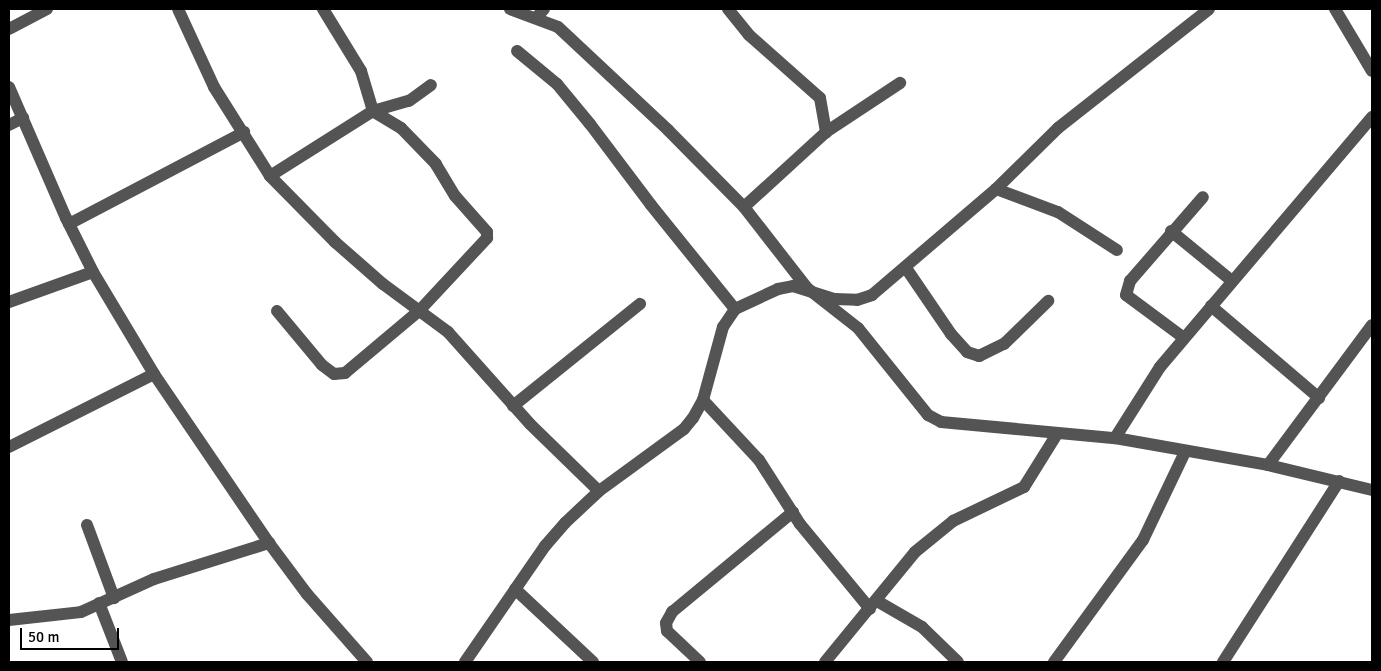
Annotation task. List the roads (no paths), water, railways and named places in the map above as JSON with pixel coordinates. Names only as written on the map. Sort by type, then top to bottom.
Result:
[{"type":"street","points":[[9,29],[47,9]]},
{"type":"street","points":[[178,9],[214,87],[270,176],[335,242],[419,312],[448,332],[513,406],[599,491]]},
{"type":"street","points":[[277,311],[322,365],[334,374],[345,373],[419,312],[482,245],[487,232],[454,196],[436,164],[401,128],[373,111],[361,71],[323,9]]},
{"type":"street","points":[[510,9],[540,13],[576,42],[744,207],[807,288],[858,328],[928,415],[941,422],[1115,438],[1268,465],[1372,490]]},
{"type":"street","points":[[728,9],[749,35],[820,98],[826,132]]},
{"type":"street","points":[[465,662],[545,546],[599,491],[684,429],[703,400],[723,327],[735,309],[778,289],[807,288],[834,299],[857,300],[872,295],[906,268],[996,189],[1058,128],[1209,9]]},
{"type":"street","points":[[1335,9],[1372,71]]},
{"type":"street","points":[[518,51],[557,84],[735,309]]},
{"type":"street","points":[[744,207],[826,132],[900,83]]},
{"type":"street","points":[[270,176],[373,111],[410,101],[431,85]]},
{"type":"street","points":[[9,86],[69,224],[94,272],[154,374],[269,543],[307,594],[367,662]]},
{"type":"street","points":[[1115,438],[1160,367],[1372,117]]},
{"type":"street","points":[[9,125],[23,118]]},
{"type":"street","points":[[69,224],[244,132]]},
{"type":"street","points":[[996,189],[1058,212],[1117,250]]},
{"type":"street","points":[[1184,338],[1126,295],[1130,281],[1151,260],[1171,231],[1203,197]]},
{"type":"street","points":[[1171,231],[1232,281]]},
{"type":"street","points":[[906,268],[951,334],[967,352],[979,356],[1004,344],[1048,302]]},
{"type":"street","points":[[9,302],[94,272]]},
{"type":"street","points":[[513,406],[640,304]]},
{"type":"street","points":[[1211,306],[1318,398]]},
{"type":"street","points":[[1268,465],[1372,325]]},
{"type":"street","points":[[9,447],[154,374]]},
{"type":"street","points":[[703,400],[759,460],[793,512],[873,605],[922,627],[958,662]]},
{"type":"street","points":[[825,662],[915,552],[953,521],[1024,487],[1057,434]]},
{"type":"street","points":[[1054,662],[1143,540],[1186,452]]},
{"type":"street","points":[[1223,662],[1339,481]]},
{"type":"street","points":[[700,662],[667,631],[666,623],[672,612],[793,512]]},
{"type":"street","points":[[87,525],[114,598]]},
{"type":"street","points":[[9,620],[65,615],[114,598],[154,579],[269,543]]},
{"type":"street","points":[[515,589],[593,662]]},
{"type":"street","points":[[99,603],[122,662]]}]
